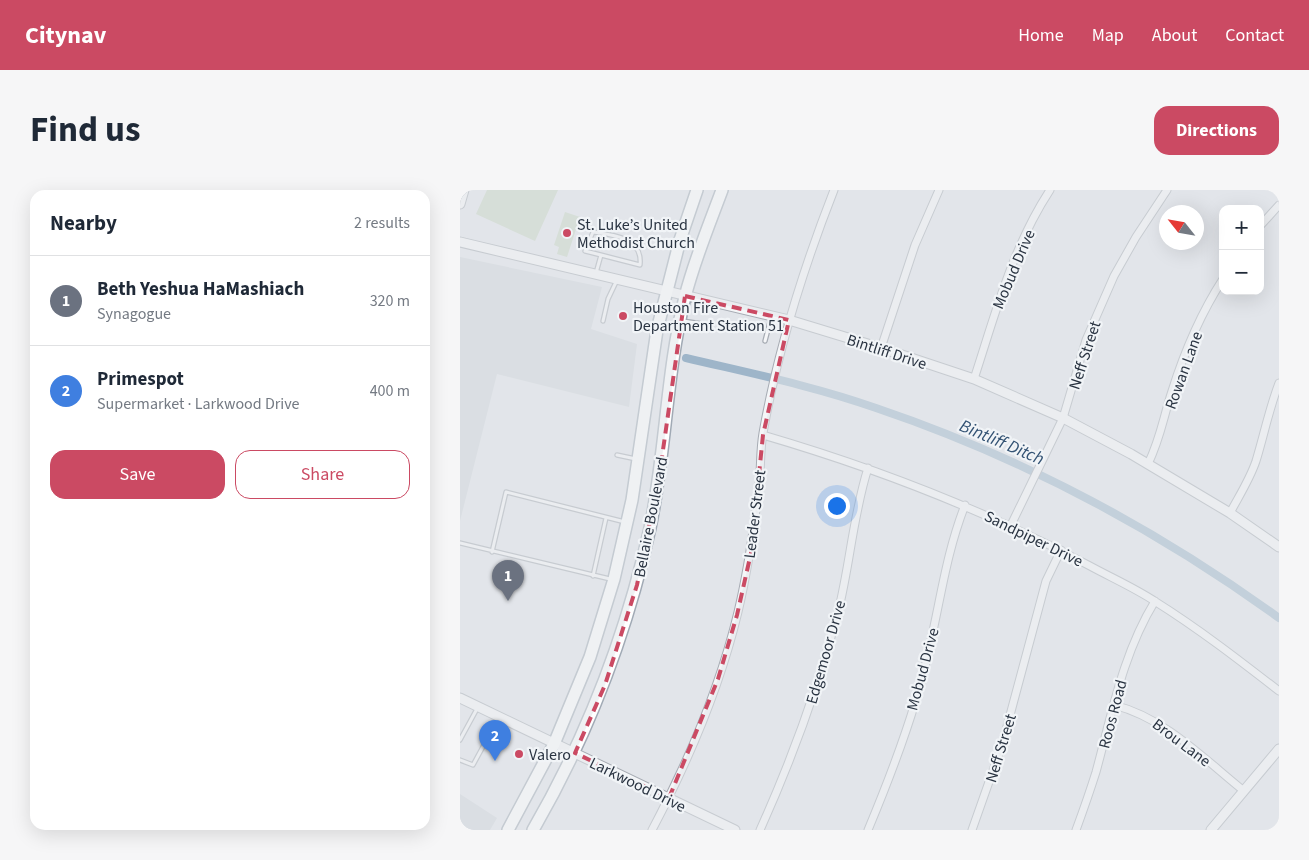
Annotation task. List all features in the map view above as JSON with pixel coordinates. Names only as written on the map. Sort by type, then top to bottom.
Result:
[{"type":"main road","name":"Bellaire Boulevard","points":[[508,830],[554,744],[590,657],[614,579],[628,523],[657,330],[666,292],[697,190]]},
{"type":"main road","name":"Bellaire Boulevard","points":[[533,830],[575,754],[605,685],[636,585],[659,478],[680,320],[685,296],[722,190]]},
{"type":"main road","points":[[657,330],[678,334]]},
{"type":"street","points":[[460,204],[464,190]]},
{"type":"street","name":"Leader Street","points":[[652,830],[669,798],[715,687],[738,615],[751,553],[763,435],[776,372],[810,250],[834,190]]},
{"type":"street","points":[[881,348],[915,245],[939,190]]},
{"type":"street","name":"Mobud Drive","points":[[974,379],[1002,289],[1029,229],[1050,190]]},
{"type":"street","name":"Neff Street","points":[[1011,525],[1063,418],[1097,313],[1136,237],[1166,190]]},
{"type":"street","points":[[1264,221],[1279,204]]},
{"type":"street","name":"Bintliff Drive","points":[[460,243],[789,320],[974,379],[1063,418],[1148,464],[1230,513],[1279,547]]},
{"type":"street","name":"Rowan Lane","points":[[1148,464],[1158,442],[1178,373],[1219,287]]},
{"type":"street","points":[[1230,513],[1249,478],[1256,460],[1269,409],[1279,383]]},
{"type":"street","name":"Sandpiper Drive","points":[[763,435],[868,468],[965,504],[1011,525],[1155,601],[1224,648],[1279,691]]},
{"type":"street","name":"Edgemoor Drive","points":[[760,830],[786,772],[808,712],[838,612],[859,496],[868,468]]},
{"type":"street","name":"Mobud Drive","points":[[868,830],[908,720],[929,651],[947,555],[965,504]]},
{"type":"street","name":"Neff Street","points":[[972,830],[1002,745],[1046,580],[1061,550]]},
{"type":"street","name":"Roos Road","points":[[1076,830],[1095,774],[1136,633],[1155,601]]},
{"type":"street","name":"Larkwood Drive","points":[[460,698],[735,830]]},
{"type":"street","name":"Brou Lane","points":[[1114,705],[1134,710],[1163,725],[1244,791]]},
{"type":"street","points":[[1211,830],[1279,750]]},
{"type":"lane","points":[[593,232],[633,242],[639,249],[640,265],[632,263],[601,255],[585,251],[593,232]]},
{"type":"lane","points":[[596,274],[601,255]]},
{"type":"lane","points":[[603,321],[608,299],[617,280]]},
{"type":"lane","points":[[765,341],[772,316]]},
{"type":"lane","points":[[680,320],[703,324]]},
{"type":"lane","points":[[617,455],[638,460]]},
{"type":"lane","points":[[492,552],[506,492],[628,523]]},
{"type":"lane","points":[[593,576],[606,518]]},
{"type":"lane","points":[[460,543],[593,576],[614,579]]},
{"type":"lane","points":[[460,740],[478,707]]},
{"type":"lane","points":[[460,760],[473,765],[500,717]]},
{"type":"highlighted area","points":[[685,296],[789,320],[763,435],[751,553],[737,615],[718,679],[669,798],[575,753],[605,685],[637,585],[659,478]]},
{"type":"shaded area","points":[[460,257],[602,287],[591,329],[637,344],[629,407],[497,374],[460,521]]},
{"type":"shaded area","points":[[460,794],[497,818],[490,830],[460,830]]},
{"type":"green space","points":[[487,190],[558,190],[535,241],[476,214]]},
{"type":"green space","points":[[565,212],[580,217],[567,257],[557,254],[559,247],[554,245]]},
{"type":"waterway","name":"Bintliff Ditch","points":[[686,358],[781,380],[853,400],[930,427],[983,449],[1035,472],[1135,525],[1184,554],[1279,618]]},
{"type":"place","name":"St. Luke’s United Methodist Church","points":[[567,233]]},
{"type":"place","name":"Houston Fire Department Station 51","points":[[623,316]]},
{"type":"place","name":"Beth Yeshua HaMashiach","points":[[508,601]]},
{"type":"place","name":"Valero","points":[[519,754]]},
{"type":"place","name":"Primespot","points":[[495,761]]}]
